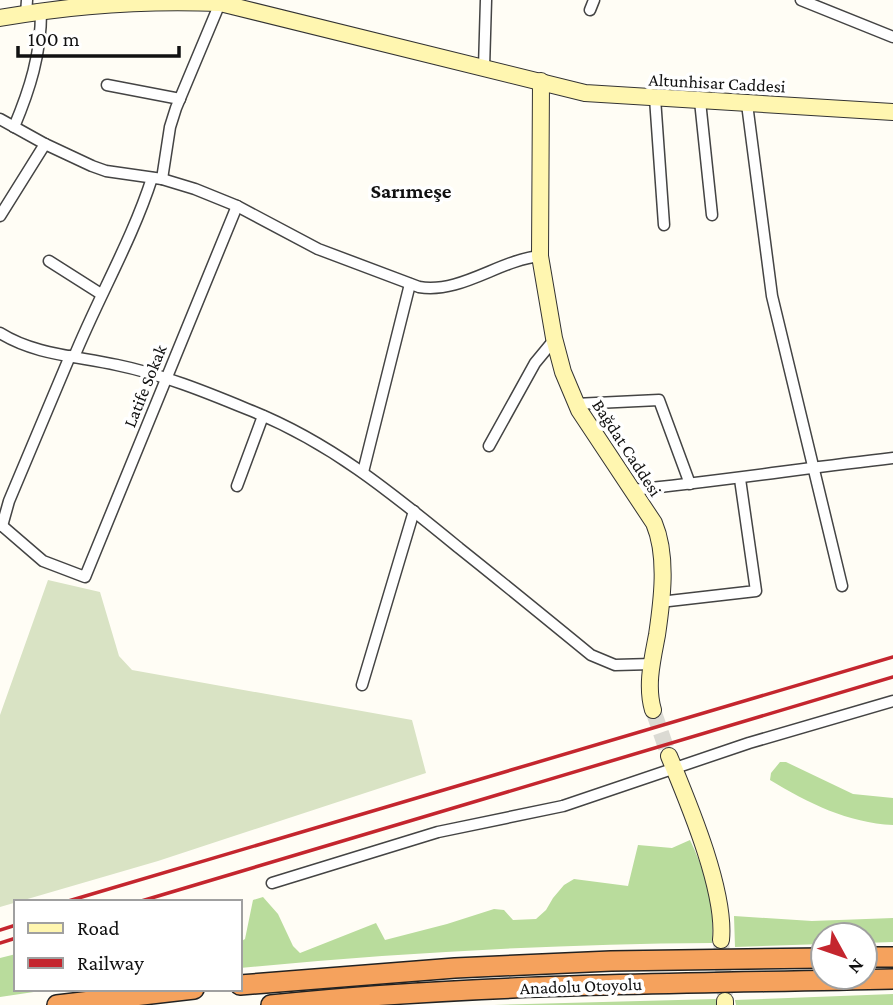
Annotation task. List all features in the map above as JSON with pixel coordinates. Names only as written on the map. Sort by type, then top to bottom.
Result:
[{"type":"highway","name":"Anadolu Otoyolu","points":[[242,985],[483,966],[809,958]]},
{"type":"highway","name":"Anadolu Otoyolu","points":[[271,1005],[341,998],[583,985],[893,979]]},
{"type":"highway","points":[[57,1005],[177,991]]},
{"type":"street","points":[[484,68],[486,0]]},
{"type":"street","points":[[801,0],[893,37]]},
{"type":"street","name":"Altunhisar Caddesi","points":[[0,18],[31,9],[167,1],[220,1],[585,93],[893,112]]},
{"type":"street","points":[[1,525],[72,356],[157,178],[170,127],[220,1]]},
{"type":"street","points":[[14,127],[34,78],[38,54],[31,9]]},
{"type":"street","name":"Bağdat Caddesi","points":[[541,81],[540,256],[554,340],[575,404],[657,532],[662,567],[649,693],[653,710]]},
{"type":"street","points":[[107,85],[180,99]]},
{"type":"street","points":[[655,98],[664,225]]},
{"type":"street","points":[[700,101],[712,215]]},
{"type":"street","points":[[747,104],[772,296],[842,586]]},
{"type":"street","points":[[0,119],[45,144],[106,171],[157,178],[195,189],[237,206],[318,249],[410,284],[428,288],[448,286],[522,257],[540,256]]},
{"type":"street","points":[[0,216],[45,144]]},
{"type":"street","name":"Latife Sokak","points":[[1,525],[43,561],[57,569],[85,577],[168,380],[197,299],[237,206]]},
{"type":"street","points":[[49,261],[101,293]]},
{"type":"street","points":[[363,472],[410,284]]},
{"type":"street","points":[[0,333],[29,347],[118,365],[168,380],[264,416],[317,441],[414,511],[591,654],[615,665],[652,664]]},
{"type":"street","points":[[489,446],[535,363],[554,340]]},
{"type":"street","points":[[575,404],[659,400],[690,484]]},
{"type":"street","points":[[237,486],[264,416]]},
{"type":"street","points":[[632,490],[740,479],[893,458]]},
{"type":"street","points":[[660,602],[755,591],[740,479]]},
{"type":"street","points":[[362,685],[414,511]]},
{"type":"street","points":[[272,883],[438,832],[563,806],[672,762],[749,743],[893,701]]},
{"type":"street","points":[[672,762],[701,841],[715,890],[723,922],[721,940]]},
{"type":"green space","points":[[48,580],[100,592],[119,656],[132,670],[412,720],[426,773],[158,861],[24,900],[14,900],[14,903],[0,907],[0,715]]},
{"type":"green space","points":[[780,762],[786,762],[853,794],[893,798],[893,825],[844,816],[784,788],[770,780],[771,773]]},
{"type":"green space","points":[[690,840],[701,865],[712,916],[712,943],[476,950],[242,968],[242,941],[245,939],[253,900],[263,897],[278,914],[293,946],[300,953],[376,923],[385,940],[494,909],[504,910],[513,920],[536,919],[564,885],[574,879],[628,886],[638,845],[672,848]]},
{"type":"green space","points":[[734,916],[812,921],[809,921],[809,944],[735,947]]},
{"type":"green space","points":[[893,918],[893,942],[879,942],[879,921],[812,921]]},
{"type":"green space","points":[[14,954],[14,991],[40,991],[0,997],[0,958]]},
{"type":"green space","points":[[893,994],[893,1005],[736,1005],[735,1000]]},
{"type":"green space","points":[[716,999],[717,1005],[494,1005]]},
{"type":"tunnel","points":[[653,710],[669,756]]},
{"type":"tunnel","points":[[721,940],[725,995]]},
{"type":"railway","points":[[72,900],[893,657]]},
{"type":"railway","points":[[145,900],[893,677]]},
{"type":"railway","points":[[0,930],[14,926]]},
{"type":"railway","points":[[0,943],[14,939]]},
{"type":"district","name":"Sarımeşe","points":[[411,191]]}]
